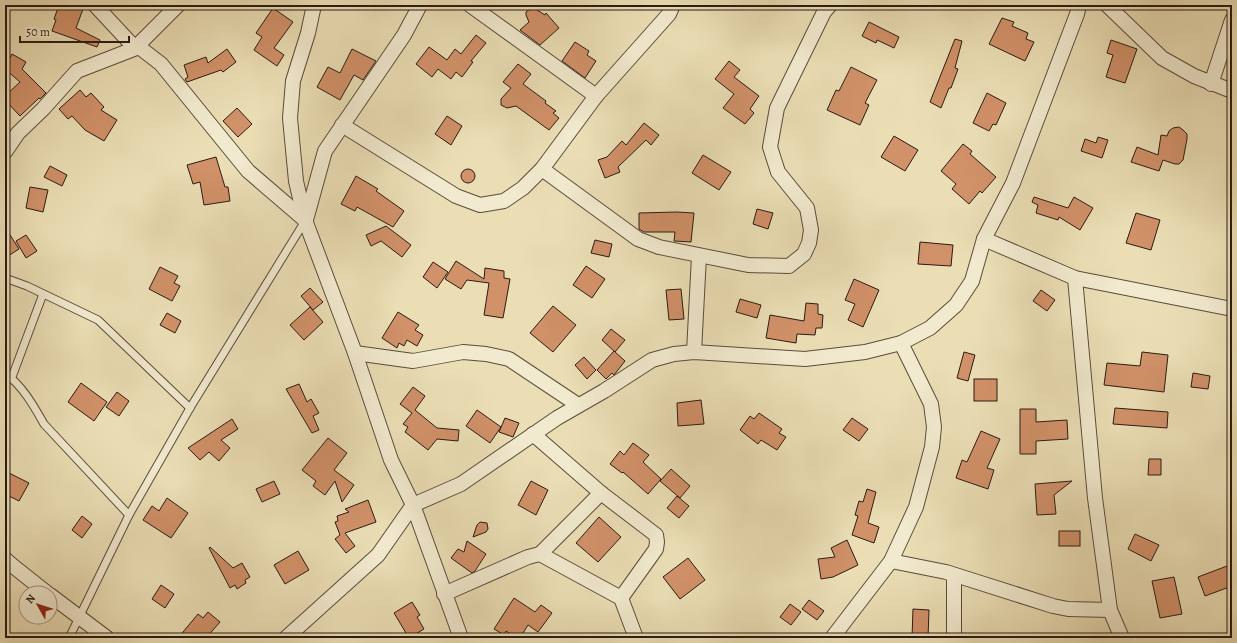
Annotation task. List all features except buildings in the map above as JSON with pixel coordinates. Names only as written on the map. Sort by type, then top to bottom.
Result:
[{"type":"street","points":[[95,5],[135,48]]},
{"type":"street","points":[[135,48],[178,5]]},
{"type":"street","points":[[314,5],[308,33],[293,81],[290,118],[295,174],[305,220],[355,353],[391,460],[413,505],[461,638]]},
{"type":"street","points":[[305,220],[326,151],[404,34],[420,5]]},
{"type":"street","points":[[470,5],[596,96]]},
{"type":"street","points":[[342,125],[456,196],[480,204],[504,202],[522,188],[542,169],[596,96],[669,14],[673,5]]},
{"type":"street","points":[[542,169],[638,239],[659,247],[748,265],[789,266],[804,254],[809,243],[811,230],[807,208],[778,172],[770,147],[776,108],[824,12],[830,5]]},
{"type":"street","points":[[286,638],[378,555],[413,505],[461,484],[556,418],[652,360],[674,354],[694,352],[805,359],[865,352],[901,343],[930,328],[956,305],[972,281],[984,238],[1013,183],[1077,14],[1079,5]]},
{"type":"street","points":[[1107,5],[1162,58],[1194,76],[1232,91]]},
{"type":"street","points":[[1211,84],[1232,20]]},
{"type":"street","points":[[5,152],[12,134],[43,109],[77,71],[139,46],[161,64],[248,171],[305,220]]},
{"type":"street","points":[[984,238],[1075,278],[1232,309]]},
{"type":"street","points":[[694,352],[699,256]]},
{"type":"street","points":[[1075,278],[1095,498],[1110,610],[1122,638]]},
{"type":"street","points":[[832,638],[891,561],[916,507],[932,447],[934,427],[931,404],[901,343]]},
{"type":"street","points":[[355,353],[412,361],[463,352],[486,354],[509,359],[578,406]]},
{"type":"street","points":[[533,434],[601,493],[656,535],[656,549],[621,598]]},
{"type":"street","points":[[444,594],[528,557],[540,554],[601,493]]},
{"type":"street","points":[[540,554],[621,598],[636,638]]},
{"type":"street","points":[[5,559],[37,585]]},
{"type":"street","points":[[891,561],[946,572],[1054,606],[1068,609],[1110,610]]},
{"type":"street","points":[[954,575],[954,638]]},
{"type":"street","points":[[58,601],[107,638]]},
{"type":"lane","points":[[69,638],[129,515],[190,408],[305,220]]},
{"type":"lane","points":[[5,278],[98,320],[190,408]]},
{"type":"lane","points":[[43,294],[8,375],[34,407],[44,424],[129,515]]}]
